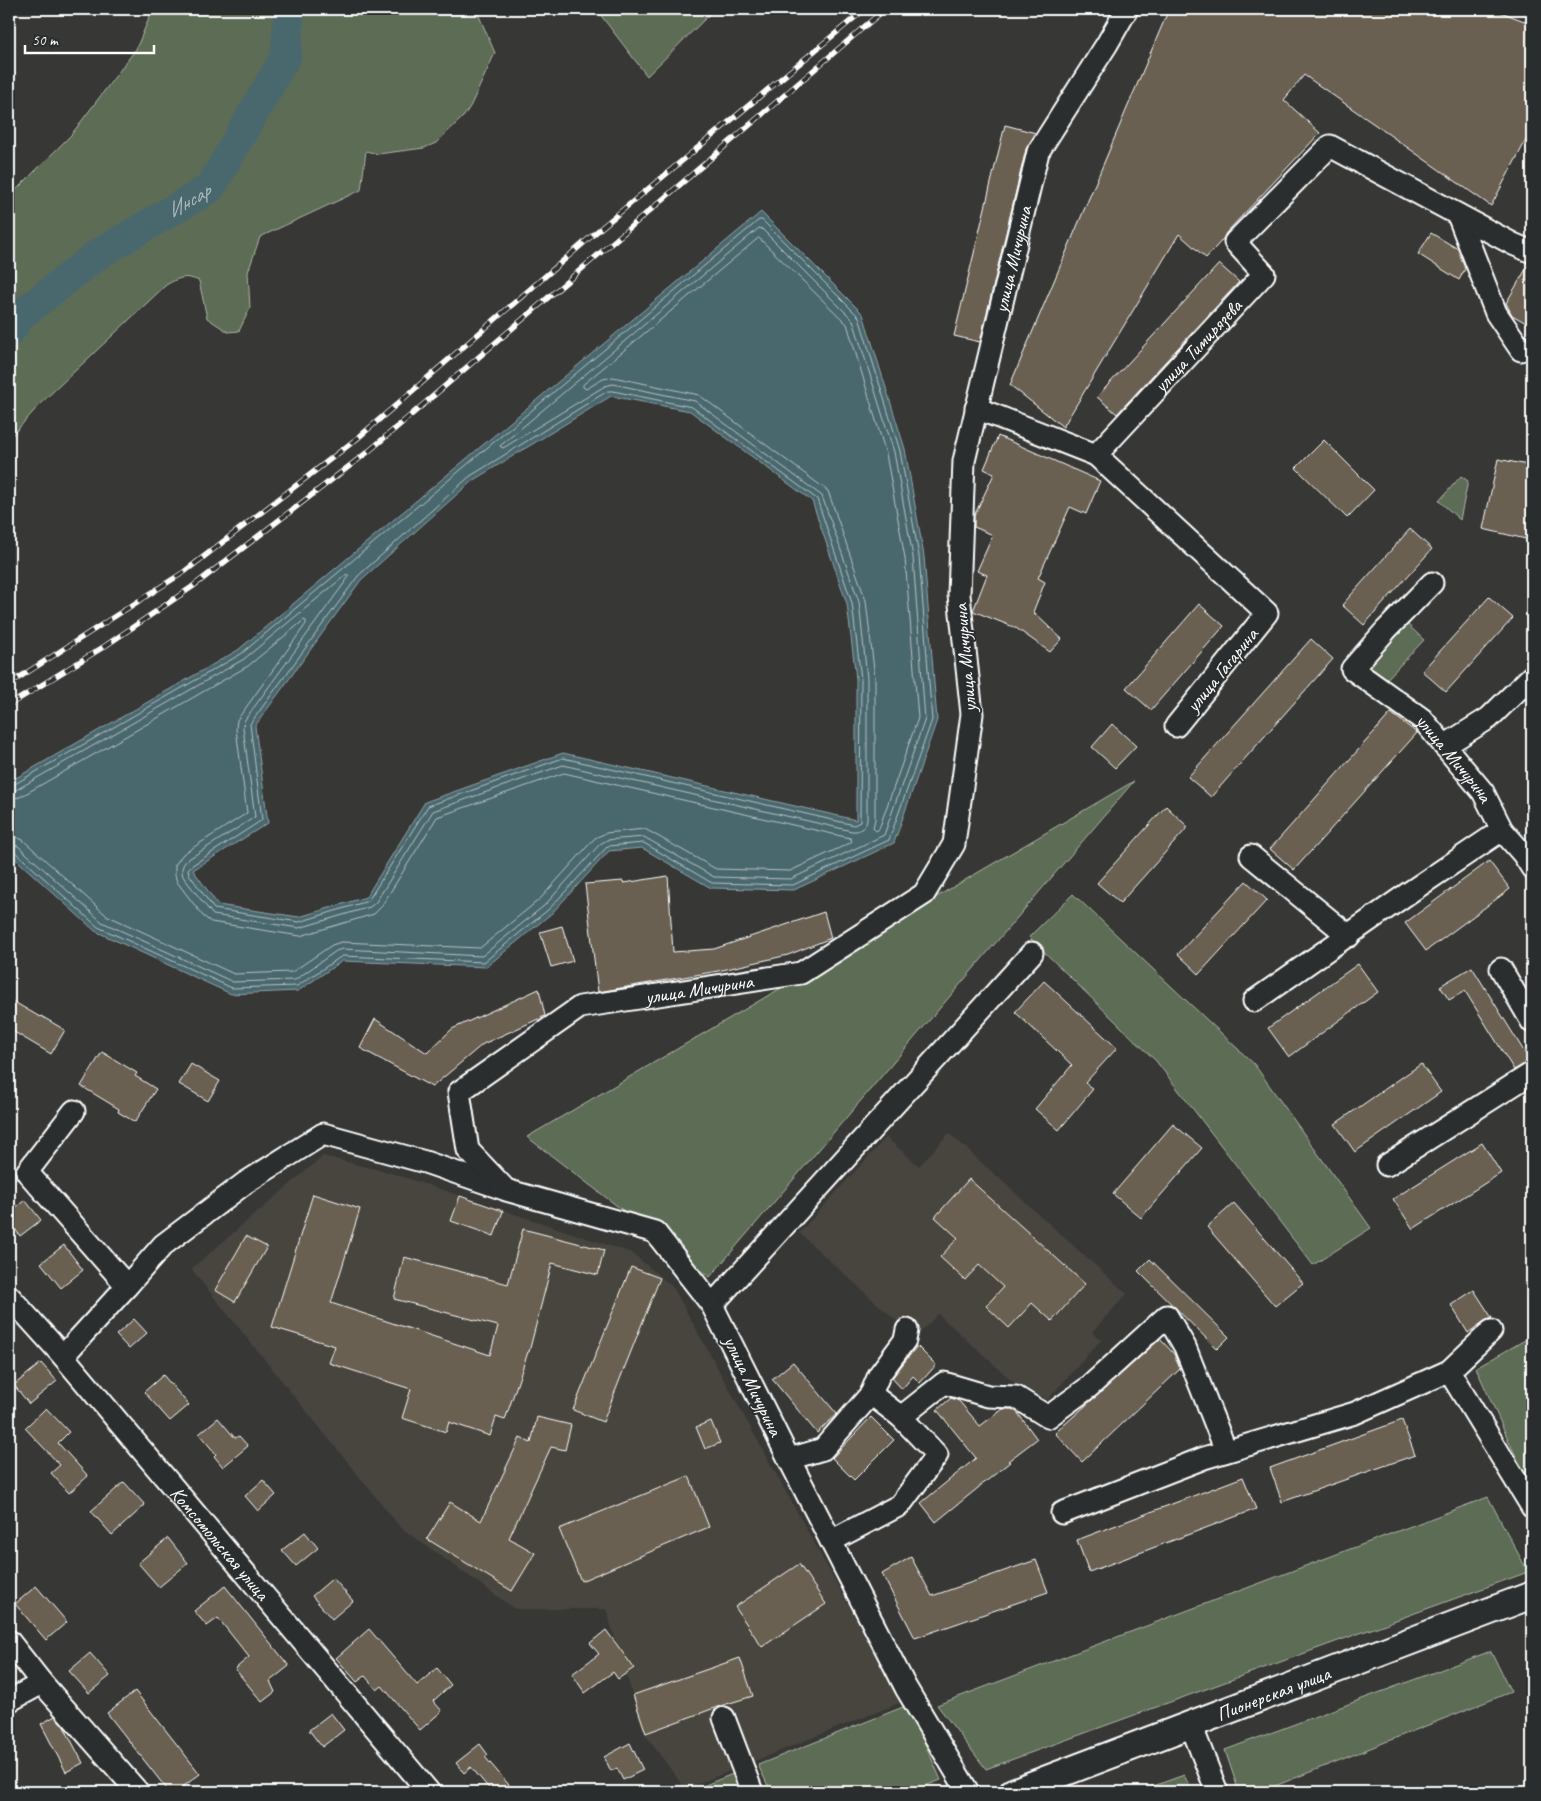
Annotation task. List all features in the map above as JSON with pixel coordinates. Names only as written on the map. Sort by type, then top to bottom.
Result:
[{"type":"main road","name":"Пионерская улица","points":[[1013,1792],[1532,1595]]},
{"type":"street","name":"улица Мичурина","points":[[968,1792],[906,1688],[712,1305],[655,1232],[506,1190],[468,1150],[459,1092],[580,1007],[801,972],[924,894],[954,844],[972,714],[959,595],[964,461],[976,408],[1038,152],[1107,44],[1127,9]]},
{"type":"street","name":"улица Тимирязева","points":[[1096,456],[1264,274],[1235,242],[1330,146],[1458,215]]},
{"type":"street","points":[[1458,215],[1532,252]]},
{"type":"street","points":[[1458,215],[1496,313],[1521,350]]},
{"type":"street","points":[[976,408],[1096,456]]},
{"type":"street","name":"улица Гагарина","points":[[1096,456],[1267,614],[1176,726]]},
{"type":"street","name":"улица Мичурина","points":[[1432,583],[1386,630],[1352,669],[1422,719],[1483,792],[1502,830],[1529,856]]},
{"type":"street","points":[[1444,746],[1489,718],[1532,676]]},
{"type":"street","points":[[1254,1001],[1502,830]]},
{"type":"street","points":[[1251,856],[1349,936]]},
{"type":"street","points":[[712,1305],[1032,953]]},
{"type":"street","points":[[1501,970],[1532,1022]]},
{"type":"street","points":[[1387,1165],[1532,1073]]},
{"type":"street","points":[[74,1111],[27,1172],[127,1286]]},
{"type":"street","points":[[63,1356],[163,1245],[245,1183],[323,1134],[425,1162],[506,1190]]},
{"type":"street","name":"Комсомольская улица","points":[[9,1296],[63,1356],[429,1792]]},
{"type":"street","points":[[901,1417],[944,1384],[988,1396],[1016,1397],[1048,1417],[1089,1387],[1167,1316],[1185,1347],[1226,1451]]},
{"type":"street","points":[[789,1459],[822,1449],[871,1394],[880,1375],[905,1340],[906,1330]]},
{"type":"street","points":[[1062,1513],[1204,1458],[1355,1413],[1448,1371],[1491,1331]]},
{"type":"street","points":[[1448,1371],[1532,1507]]},
{"type":"street","points":[[831,1541],[900,1505],[937,1455],[901,1417],[871,1394]]},
{"type":"street","points":[[9,1641],[42,1683],[138,1792]]},
{"type":"street","points":[[9,1701],[42,1683]]},
{"type":"street","points":[[724,1718],[752,1792]]},
{"type":"street","points":[[1191,1726],[1217,1792]]},
{"type":"shaded area","points":[[949,1133],[1127,1294],[1092,1332],[1101,1340],[1041,1407],[938,1314],[915,1338],[799,1233],[886,1137],[919,1166]]},
{"type":"shaded area","points":[[323,1156],[395,1174],[632,1253],[673,1287],[902,1702],[685,1789],[644,1733],[606,1609],[515,1609],[400,1527],[191,1269]]},
{"type":"green space","points":[[153,9],[476,9],[495,53],[464,116],[436,143],[424,148],[378,154],[366,151],[361,190],[260,237],[248,272],[250,308],[239,331],[228,332],[207,318],[199,281],[190,278],[175,280],[166,285],[41,403],[9,439],[9,197],[71,135],[136,49]]},
{"type":"green space","points":[[596,9],[715,9],[647,76]]},
{"type":"green space","points":[[1461,476],[1468,481],[1460,520],[1439,501]]},
{"type":"green space","points":[[1404,621],[1424,640],[1384,682],[1364,663]]},
{"type":"green space","points":[[1134,781],[710,1277],[527,1137]]},
{"type":"green space","points":[[1073,894],[1254,1064],[1371,1228],[1313,1265],[1156,1061],[1029,937]]},
{"type":"green space","points":[[1532,1336],[1532,1490],[1531,1490],[1476,1368]]},
{"type":"green space","points":[[1488,1497],[1528,1572],[986,1769],[937,1705]]},
{"type":"green space","points":[[1491,1651],[1511,1692],[1260,1792],[1239,1792],[1225,1750]]},
{"type":"green space","points":[[908,1705],[941,1780],[909,1792],[771,1792],[758,1765]]},
{"type":"green space","points":[[740,1771],[748,1792],[688,1792]]},
{"type":"green space","points":[[1184,1775],[1192,1792],[1137,1792]]},
{"type":"water","points":[[761,212],[863,314],[905,449],[924,556],[937,720],[894,843],[794,890],[711,888],[642,848],[609,851],[552,913],[486,967],[342,961],[298,991],[231,994],[95,931],[9,853],[9,782],[238,650]],"holes":[[[611,396],[690,411],[812,501],[847,604],[856,679],[856,820],[563,753],[425,802],[366,897],[299,917],[218,905],[193,870],[268,823],[255,726],[361,580],[472,481]]]},
{"type":"building","points":[[1169,9],[1493,9],[1532,24],[1532,129],[1491,206],[1304,75],[1284,100],[1320,133],[1226,233],[1206,258],[1179,234],[1063,427],[1010,385]]},
{"type":"building","points":[[1005,125],[1036,133],[1026,149],[980,342],[954,336]]},
{"type":"building","points":[[1431,233],[1458,249],[1465,269],[1459,280],[1418,254]]},
{"type":"building","points":[[1219,264],[1239,282],[1117,414],[1097,397]]},
{"type":"building","points":[[1529,264],[1532,264],[1532,316],[1528,324],[1512,315],[1506,303]]},
{"type":"building","points":[[998,436],[1100,481],[1086,514],[1070,507],[1038,578],[1045,582],[1033,612],[1062,639],[1050,652],[1016,628],[973,611],[987,575],[977,571],[993,535],[974,527],[974,516],[994,474],[984,469]]},
{"type":"building","points":[[1324,440],[1374,490],[1347,518],[1296,468]]},
{"type":"building","points":[[1498,459],[1532,466],[1532,531],[1530,540],[1483,529]]},
{"type":"building","points":[[1410,529],[1432,549],[1364,625],[1342,605]]},
{"type":"building","points":[[1489,597],[1513,618],[1446,692],[1422,671]]},
{"type":"building","points":[[1199,604],[1224,626],[1151,710],[1126,688]]},
{"type":"building","points":[[1311,639],[1333,659],[1211,797],[1188,777]]},
{"type":"building","points":[[1391,713],[1417,733],[1294,870],[1270,849]]},
{"type":"building","points":[[1112,724],[1136,746],[1115,768],[1092,747]]},
{"type":"building","points":[[1166,806],[1188,827],[1120,903],[1097,883]]},
{"type":"building","points":[[1489,861],[1510,889],[1426,951],[1405,923]]},
{"type":"building","points":[[668,876],[673,952],[714,949],[824,912],[831,938],[788,955],[718,971],[598,992],[585,884],[623,881],[624,883]]},
{"type":"building","points":[[1246,881],[1267,900],[1199,974],[1178,954]]},
{"type":"building","points":[[562,926],[573,961],[551,967],[540,932]]},
{"type":"building","points":[[1358,964],[1378,992],[1289,1057],[1268,1028]]},
{"type":"building","points":[[1472,967],[1530,1061],[1514,1070],[1465,991],[1449,1000],[1440,986]]},
{"type":"building","points":[[1044,981],[1117,1048],[1085,1083],[1093,1089],[1059,1130],[1035,1109],[1072,1065],[1015,1012]]},
{"type":"building","points":[[539,989],[545,1016],[483,1044],[432,1087],[360,1048],[375,1019],[427,1053],[452,1029]]},
{"type":"building","points":[[9,999],[65,1030],[51,1054],[9,1029]]},
{"type":"building","points":[[102,1052],[137,1073],[135,1076],[156,1089],[135,1122],[118,1112],[119,1109],[81,1086]]},
{"type":"building","points":[[191,1064],[220,1081],[208,1101],[179,1084]]},
{"type":"building","points":[[1421,1064],[1441,1092],[1355,1152],[1335,1124]]},
{"type":"building","points":[[1173,1124],[1202,1148],[1141,1218],[1113,1194]]},
{"type":"building","points":[[1482,1143],[1501,1173],[1413,1229],[1393,1199]]},
{"type":"building","points":[[969,1179],[1085,1284],[1052,1321],[1032,1303],[1009,1328],[986,1306],[1003,1287],[979,1265],[965,1280],[940,1257],[958,1238],[935,1217]]},
{"type":"building","points":[[313,1194],[360,1209],[331,1303],[490,1355],[498,1326],[394,1299],[404,1257],[508,1284],[523,1229],[604,1250],[598,1275],[552,1263],[529,1352],[505,1420],[496,1417],[490,1436],[449,1422],[446,1432],[402,1418],[411,1389],[329,1363],[335,1346],[272,1327]]},
{"type":"building","points":[[460,1196],[503,1211],[494,1236],[451,1221]]},
{"type":"building","points":[[25,1200],[41,1220],[20,1236],[9,1221],[9,1213]]},
{"type":"building","points":[[1234,1203],[1303,1283],[1275,1306],[1207,1227]]},
{"type":"building","points":[[246,1236],[267,1247],[235,1302],[215,1290]]},
{"type":"building","points":[[64,1245],[83,1270],[61,1288],[41,1263]]},
{"type":"building","points":[[1150,1259],[1229,1337],[1217,1349],[1138,1271]]},
{"type":"building","points":[[631,1267],[660,1278],[603,1422],[573,1410]]},
{"type":"building","points":[[1474,1290],[1492,1318],[1468,1333],[1451,1305]]},
{"type":"building","points":[[134,1319],[147,1333],[129,1349],[116,1335]]},
{"type":"building","points":[[1160,1339],[1174,1354],[1180,1369],[1082,1462],[1055,1433]]},
{"type":"building","points":[[917,1346],[936,1365],[920,1383],[913,1376],[902,1389],[892,1378]]},
{"type":"building","points":[[793,1362],[837,1414],[817,1433],[772,1379]]},
{"type":"building","points":[[41,1363],[57,1381],[29,1404],[14,1385]]},
{"type":"building","points":[[163,1375],[189,1405],[170,1421],[144,1392]]},
{"type":"building","points":[[951,1398],[959,1401],[980,1426],[1003,1409],[1012,1409],[1017,1412],[1037,1439],[936,1522],[921,1503],[976,1458],[937,1410]]},
{"type":"building","points":[[46,1408],[69,1432],[58,1443],[88,1476],[69,1493],[51,1473],[60,1465],[25,1428]]},
{"type":"building","points":[[537,1417],[571,1425],[565,1450],[551,1447],[509,1538],[535,1553],[512,1591],[427,1539],[450,1502],[481,1521],[520,1438],[531,1443]]},
{"type":"building","points":[[871,1417],[894,1440],[854,1480],[832,1458]]},
{"type":"building","points":[[218,1418],[235,1438],[239,1436],[248,1446],[223,1467],[214,1456],[216,1454],[199,1434]]},
{"type":"building","points":[[1402,1420],[1415,1455],[1282,1502],[1270,1468]]},
{"type":"building","points":[[711,1421],[720,1443],[705,1449],[696,1427]]},
{"type":"building","points":[[689,1476],[709,1527],[581,1581],[559,1529]]},
{"type":"building","points":[[1243,1477],[1256,1509],[1089,1572],[1077,1540]]},
{"type":"building","points":[[263,1480],[276,1495],[258,1511],[245,1496]]},
{"type":"building","points":[[124,1482],[145,1505],[112,1535],[91,1511]]},
{"type":"building","points":[[305,1532],[318,1548],[296,1566],[282,1550]]},
{"type":"building","points":[[168,1538],[188,1563],[159,1587],[138,1563]]},
{"type":"building","points":[[911,1557],[932,1596],[1036,1560],[1048,1592],[915,1638],[882,1574]]},
{"type":"building","points":[[799,1564],[826,1604],[762,1647],[735,1607]]},
{"type":"building","points":[[333,1578],[353,1601],[332,1619],[312,1596]]},
{"type":"building","points":[[36,1586],[67,1622],[46,1640],[15,1604]]},
{"type":"building","points":[[225,1586],[289,1666],[270,1681],[275,1692],[262,1702],[235,1669],[249,1657],[218,1618],[207,1626],[194,1611]]},
{"type":"building","points":[[369,1629],[417,1685],[437,1668],[451,1685],[433,1701],[442,1711],[420,1730],[382,1686],[377,1690],[365,1676],[357,1682],[336,1658]]},
{"type":"building","points":[[606,1630],[634,1668],[618,1679],[613,1672],[585,1693],[572,1674],[599,1654],[590,1643]]},
{"type":"building","points":[[90,1653],[110,1676],[89,1693],[69,1671]]},
{"type":"building","points":[[740,1658],[753,1696],[646,1733],[633,1695]]},
{"type":"building","points":[[135,1691],[200,1774],[176,1792],[169,1792],[107,1713]]},
{"type":"building","points":[[331,1713],[344,1730],[322,1747],[309,1730]]},
{"type":"building","points":[[55,1716],[63,1725],[83,1763],[66,1772],[41,1724]]},
{"type":"building","points":[[630,1743],[643,1770],[623,1780],[617,1768],[611,1771],[604,1757]]},
{"type":"building","points":[[480,1744],[488,1755],[485,1757],[515,1792],[492,1792],[471,1767],[464,1773],[456,1763]]},
{"type":"waterway","name":"Инсар","points":[[9,332],[21,315],[98,254],[210,188],[286,56],[289,9]]},
{"type":"railway","points":[[9,684],[184,572],[359,437],[601,228],[865,9]]},
{"type":"railway","points":[[9,705],[105,646],[192,587],[369,451],[885,9]]}]
